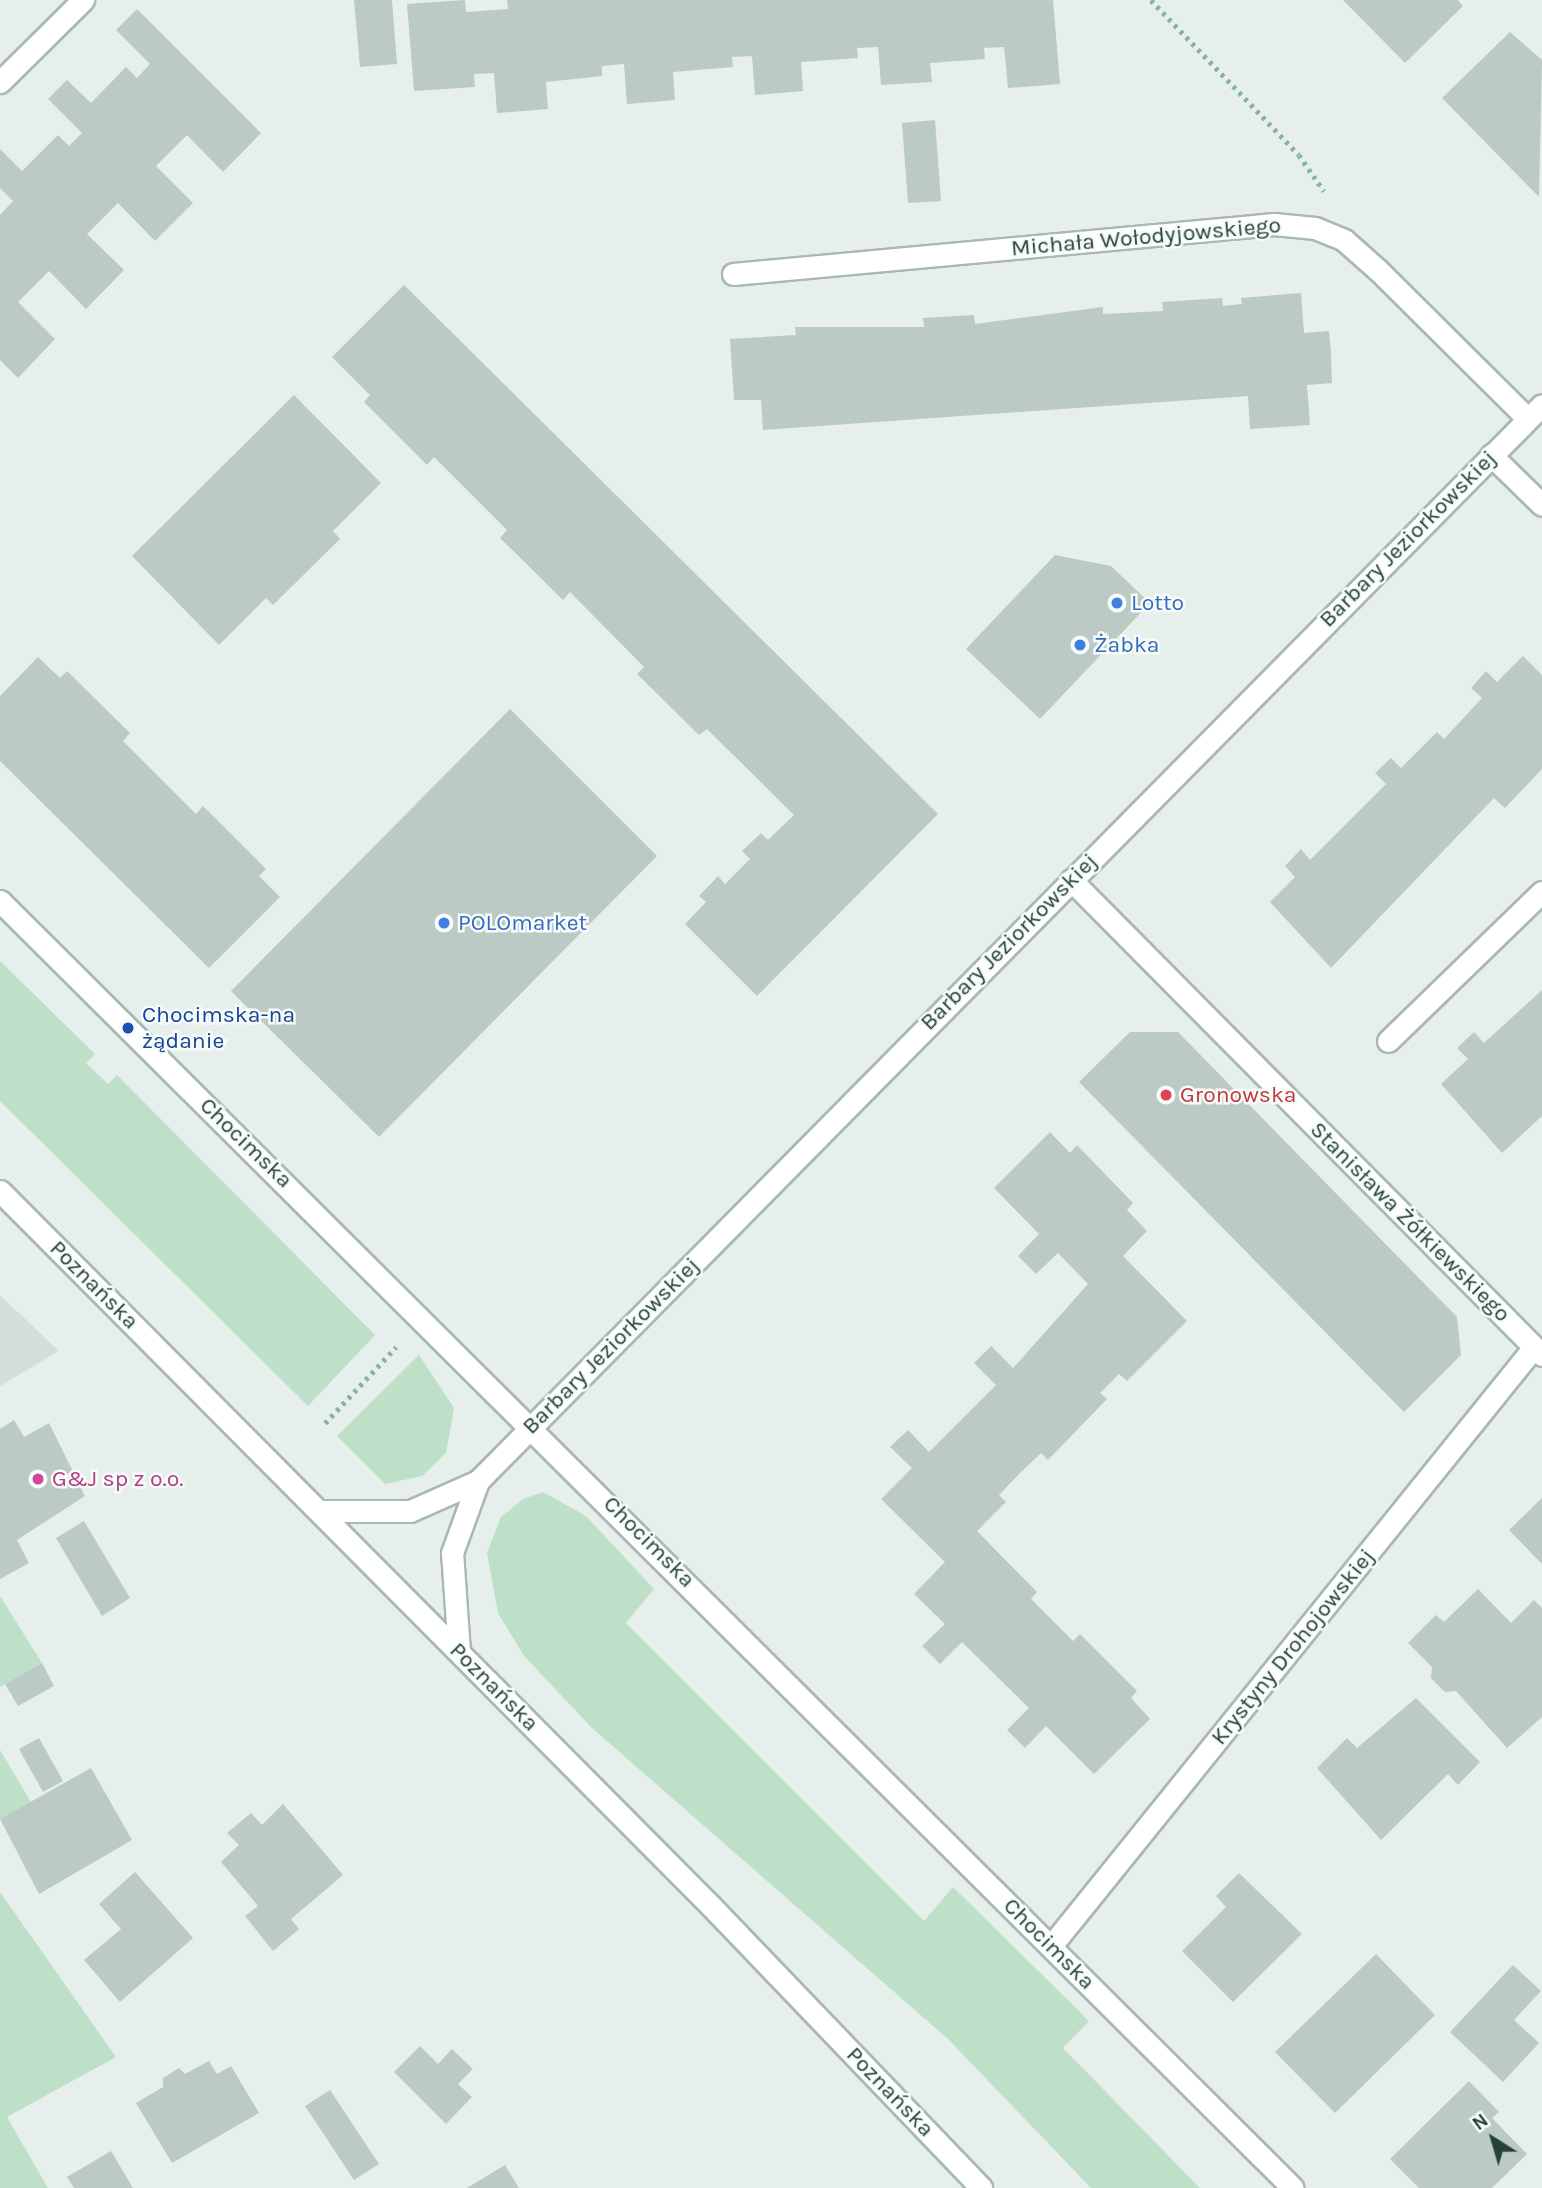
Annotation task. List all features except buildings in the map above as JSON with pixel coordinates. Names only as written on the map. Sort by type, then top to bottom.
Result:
[{"type":"street","points":[[0,82],[83,0]]},
{"type":"street","name":"Michała Wołodyjowskiego","points":[[733,274],[1274,224],[1315,228],[1344,240],[1535,412]]},
{"type":"street","name":"Barbary Jeziorkowskiej","points":[[319,1511],[410,1511],[478,1481],[1535,412]]},
{"type":"street","points":[[1491,456],[1542,505]]},
{"type":"street","name":"Stanisława Żółkiewskiego","points":[[1071,880],[1538,1351]]},
{"type":"street","points":[[1388,1041],[1542,892]]},
{"type":"street","name":"Chocimska","points":[[0,901],[533,1425],[1293,2188]]},
{"type":"street","name":"Poznańska","points":[[0,1191],[459,1652],[981,2188]]},
{"type":"street","name":"Krystyny Drohojowskiej","points":[[1051,1946],[1538,1351]]},
{"type":"street","name":"Barbary Jeziorkowskiej","points":[[459,1652],[453,1553],[478,1481]]},
{"type":"path","points":[[1151,0],[1309,167],[1344,240]]},
{"type":"path","points":[[325,1423],[424,1317]]},
{"type":"shaded area","points":[[0,1295],[59,1351],[0,1386]]},
{"type":"green space","points":[[0,961],[95,1054],[86,1063],[108,1084],[117,1075],[375,1335],[308,1406],[0,1101]]},
{"type":"green space","points":[[419,1355],[454,1408],[446,1453],[422,1476],[385,1484],[337,1436]]},
{"type":"green space","points":[[543,1492],[586,1516],[654,1589],[626,1623],[924,1921],[953,1887],[1089,2021],[1063,2048],[1200,2188],[1091,2188],[948,2039],[592,1728],[524,1656],[498,1613],[487,1553],[501,1517],[523,1499]]},
{"type":"green space","points":[[0,1596],[42,1663],[0,1687]]},
{"type":"green space","points":[[0,1750],[31,1802],[0,1819]]},
{"type":"green space","points":[[0,1892],[116,2057],[7,2117],[48,2188],[0,2188]]},
{"type":"place","name":"Lotto","points":[[1117,603]]},
{"type":"place","name":"Żabka","points":[[1080,645]]},
{"type":"place","name":"POLOmarket","points":[[444,923]]},
{"type":"place","name":"Chocimska-na żądanie","points":[[128,1028]]},
{"type":"place","name":"Gronowska","points":[[1166,1095]]},
{"type":"place","name":"G&J sp z o.o.","points":[[38,1479]]}]
